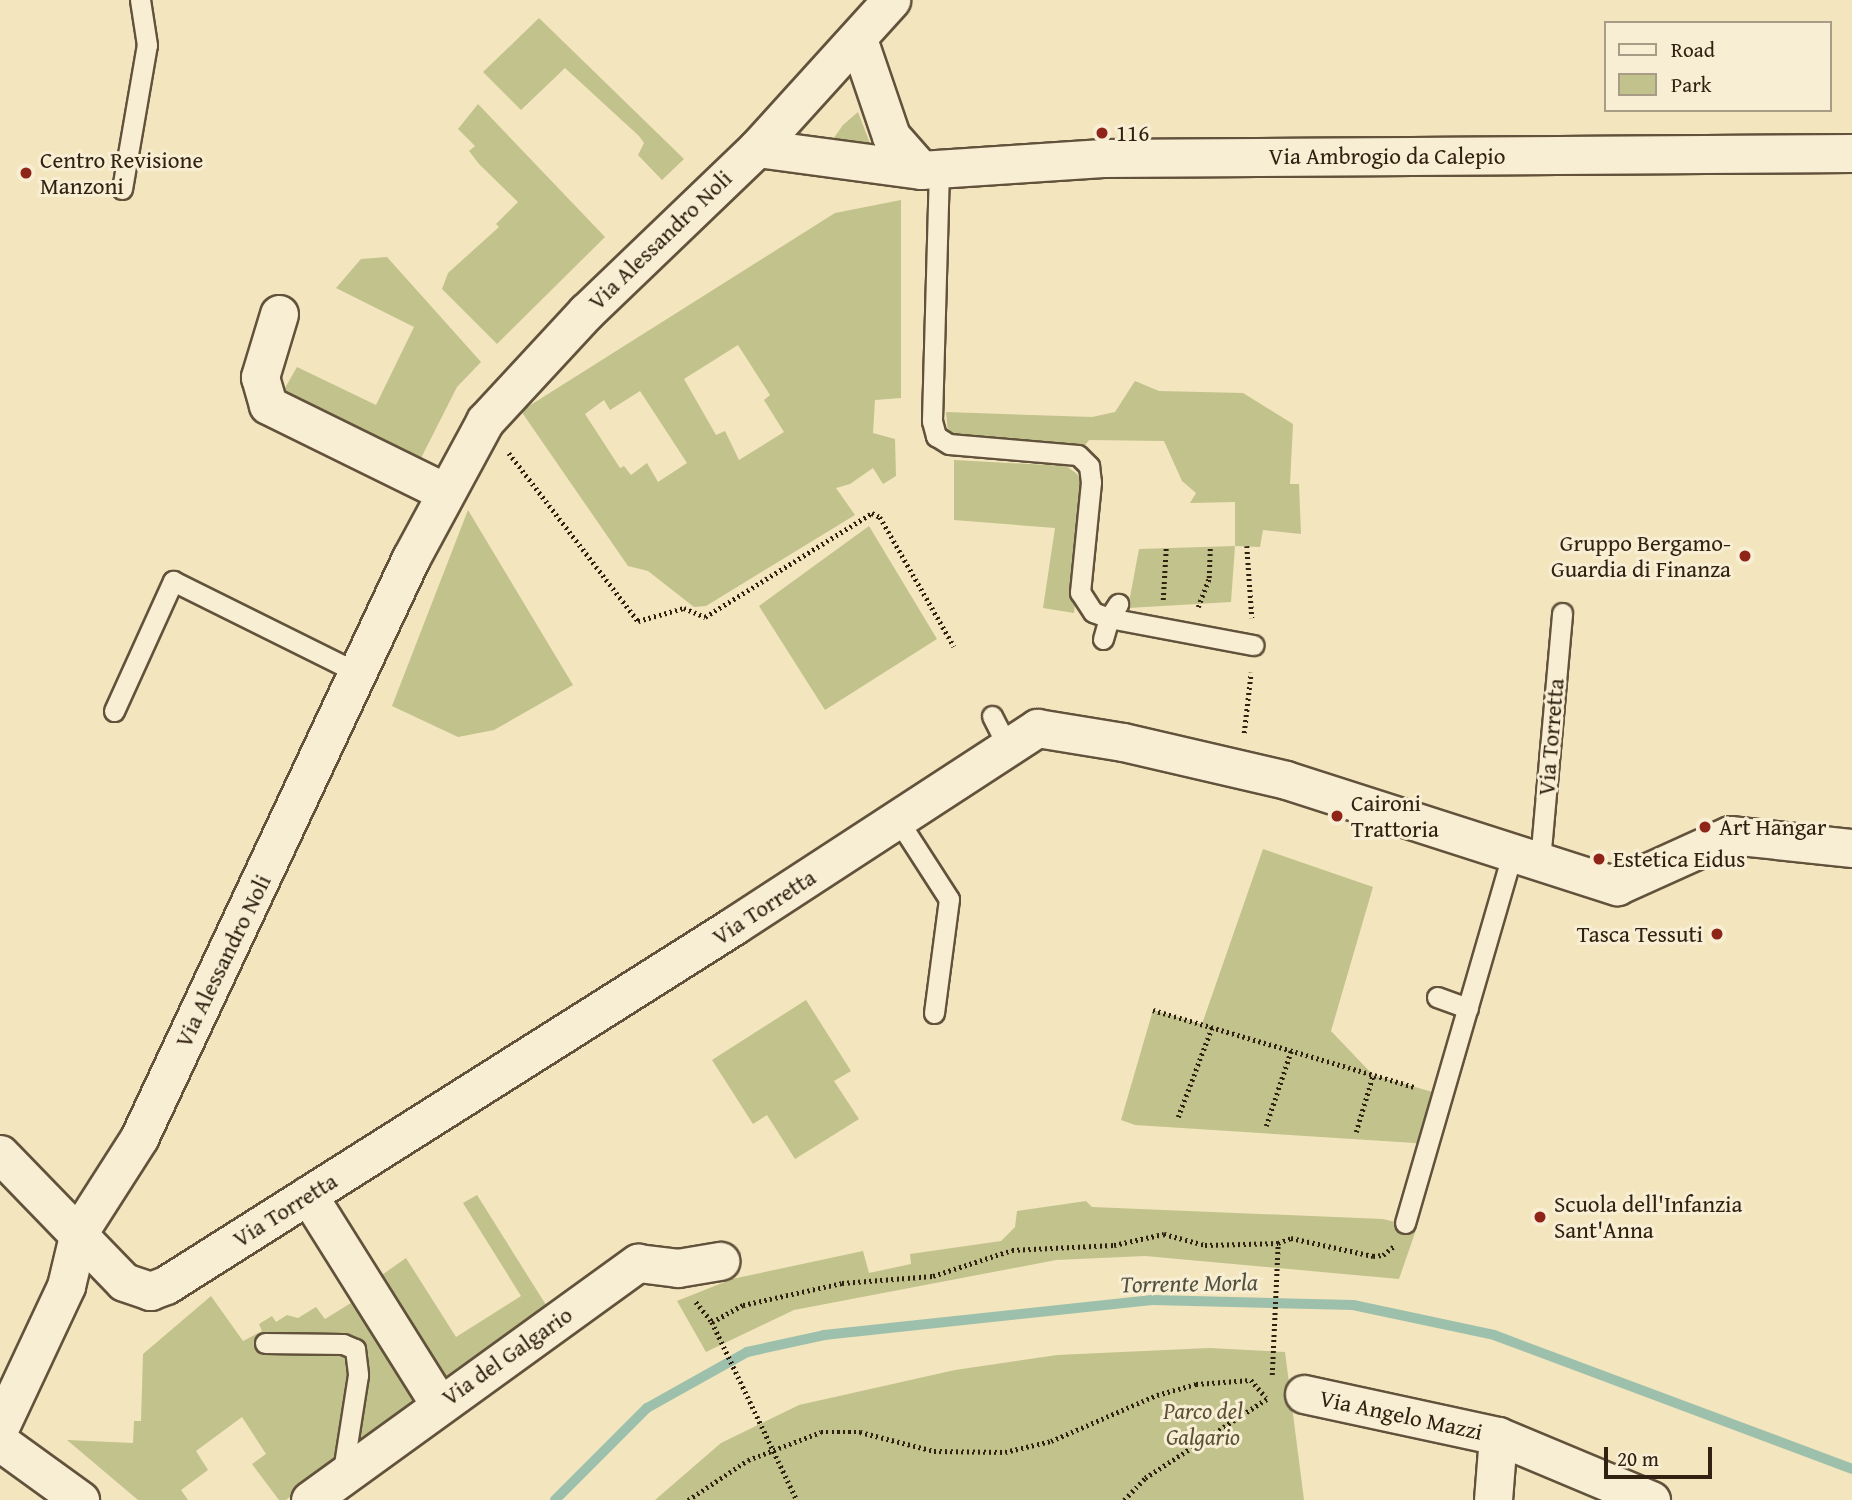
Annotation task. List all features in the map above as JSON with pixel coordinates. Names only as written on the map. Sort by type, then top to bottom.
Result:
[{"type":"street","name":"Via Alessandro Noli","points":[[0,1427],[66,1286],[79,1232],[139,1138],[445,492],[485,421],[586,312],[757,148],[858,40],[891,0]]},
{"type":"street","points":[[858,40],[891,136],[930,169]]},
{"type":"street","name":"Via Ambrogio da Calepio","points":[[757,148],[930,169],[1103,158],[1852,153]]},
{"type":"street","points":[[279,314],[260,377],[268,405],[445,492]]},
{"type":"street","name":"Via Torretta","points":[[79,1232],[124,1282],[150,1291],[308,1195],[898,820],[1000,732],[1076,722],[1286,780],[1617,886],[1730,835],[1852,848]]},
{"type":"street","points":[[0,1154],[79,1232]]},
{"type":"street","points":[[308,1195],[439,1404]]},
{"type":"street","name":"Via del Galgario","points":[[310,1500],[439,1404],[638,1263],[678,1268],[720,1261]]},
{"type":"street","name":"Via Angelo Mazzi","points":[[1304,1394],[1499,1436],[1651,1500]]},
{"type":"street","name":"Via Angelo Mazzi","points":[[1493,1500],[1499,1436]]},
{"type":"street","points":[[0,1442],[80,1500]]},
{"type":"lane","points":[[122,189],[146,46],[140,0]]},
{"type":"lane","points":[[930,169],[932,421],[936,436],[949,443],[1077,455],[1089,466],[1080,592],[1093,612],[1114,611],[1158,629],[1254,645]]},
{"type":"lane","points":[[114,711],[173,582],[360,674]]},
{"type":"lane","points":[[1103,639],[1114,611]]},
{"type":"lane","name":"Via Torretta","points":[[1405,1223],[1468,1008],[1527,857],[1562,613]]},
{"type":"lane","points":[[898,820],[949,899],[934,1013]]},
{"type":"lane","points":[[1437,998],[1468,1008]]},
{"type":"lane","points":[[265,1343],[343,1344],[355,1349],[358,1375],[342,1476]]},
{"type":"path","points":[[485,421],[638,621],[684,608],[705,617],[872,513],[880,517],[954,646]]},
{"type":"path","points":[[1192,635],[1209,578],[1210,547]]},
{"type":"path","points":[[1158,629],[1166,548]]},
{"type":"path","points":[[1153,1010],[1443,1095]]},
{"type":"path","points":[[1178,1117],[1212,1027]]},
{"type":"path","points":[[1266,1126],[1291,1051]]},
{"type":"path","points":[[1356,1132],[1373,1075]]},
{"type":"path","points":[[712,1322],[728,1311],[761,1300],[842,1283],[933,1276],[973,1259],[1012,1250],[1114,1245],[1164,1234],[1205,1245],[1278,1243],[1291,1238],[1383,1255],[1398,1242],[1405,1223]]},
{"type":"path","points":[[1266,1398],[1273,1371],[1278,1243]]},
{"type":"path","points":[[678,1268],[689,1296],[712,1322],[776,1449],[796,1498],[789,1500]]},
{"type":"path","points":[[688,1500],[748,1460],[821,1432],[860,1433],[934,1451],[1005,1451],[1051,1440],[1157,1395],[1196,1384],[1251,1380],[1266,1398]]},
{"type":"path","points":[[1124,1500],[1146,1478],[1266,1398],[1290,1401],[1304,1394]]},
{"type":"green space","points":[[539,18],[684,159],[662,180],[638,155],[644,143],[639,136],[565,68],[521,110],[483,72]]},
{"type":"green space","points":[[478,104],[605,237],[497,344],[442,289],[448,273],[499,227],[496,224],[518,202],[479,164],[469,151],[475,146],[458,129]]},
{"type":"green space","points":[[858,112],[871,146],[828,146],[843,125]]},
{"type":"green space","points":[[901,200],[901,398],[875,400],[873,433],[895,439],[896,476],[883,484],[873,468],[850,484],[836,488],[855,515],[706,606],[694,607],[648,571],[628,566],[521,411],[835,213]],"holes":[[[738,345],[770,395],[764,400],[784,432],[739,460],[725,431],[716,435],[684,379]],[[640,391],[687,463],[658,482],[647,463],[631,475],[624,466],[620,468],[585,414],[604,400],[610,410]]]},
{"type":"green space","points":[[387,257],[481,362],[457,387],[417,466],[281,395],[297,367],[376,405],[414,327],[336,288],[361,259]]},
{"type":"green space","points":[[1135,381],[1159,391],[1243,393],[1293,424],[1290,484],[1299,484],[1301,534],[1263,530],[1260,547],[1235,546],[1235,502],[1190,503],[1196,493],[1182,481],[1164,441],[1089,440],[1078,455],[949,444],[946,412],[1092,417],[1115,412]]},
{"type":"green space","points":[[954,460],[1066,466],[1076,473],[1083,482],[1083,495],[1074,613],[1043,608],[1055,528],[954,520]]},
{"type":"green space","points":[[468,510],[573,685],[494,730],[458,737],[392,706]]},
{"type":"green space","points":[[869,526],[937,639],[825,710],[759,606]]},
{"type":"green space","points":[[1235,546],[1231,602],[1128,608],[1139,549]]},
{"type":"green space","points":[[1263,849],[1373,887],[1331,1031],[1373,1075],[1443,1095],[1427,1148],[1415,1143],[1135,1125],[1121,1120],[1153,1010],[1202,1024]]},
{"type":"green space","points":[[806,1000],[851,1071],[834,1081],[859,1119],[795,1159],[767,1115],[753,1124],[712,1060]]},
{"type":"green space","points":[[477,1195],[546,1305],[442,1379],[379,1277],[406,1258],[456,1337],[521,1296],[463,1203]]},
{"type":"green space","points":[[1086,1201],[1092,1207],[1383,1219],[1417,1227],[1399,1279],[1145,1256],[1056,1260],[794,1310],[706,1352],[677,1301],[732,1279],[863,1251],[869,1273],[911,1264],[910,1254],[1001,1241],[1015,1227],[1017,1211]]},
{"type":"green space","points":[[211,1296],[243,1341],[262,1331],[259,1324],[272,1316],[276,1322],[287,1315],[298,1318],[316,1307],[325,1319],[359,1298],[419,1397],[286,1500],[279,1500],[252,1464],[266,1454],[242,1417],[196,1451],[208,1470],[181,1490],[188,1500],[138,1500],[67,1440],[133,1443],[134,1421],[141,1421],[143,1354]]},
{"type":"green space","name":"Parco del Galgario","points":[[1209,1348],[1285,1352],[1304,1500],[655,1500],[721,1443],[799,1405],[955,1370],[1057,1355]]},
{"type":"waterway","name":"Torrente Morla","points":[[555,1500],[647,1408],[747,1352],[824,1335],[1152,1300],[1353,1305],[1494,1335],[1852,1469]]},
{"type":"place","name":"116","points":[[1102,133]]},
{"type":"place","name":"Centro Revisione Manzoni","points":[[26,173]]},
{"type":"place","name":"Gruppo Bergamo- Guardia di Finanza","points":[[1745,556]]},
{"type":"place","name":"Caironi Trattoria","points":[[1337,816]]},
{"type":"place","name":"Art Hangar","points":[[1705,827]]},
{"type":"place","name":"Estetica Eidus","points":[[1599,859]]},
{"type":"place","name":"Tasca Tessuti","points":[[1717,934]]},
{"type":"place","name":"Scuola dell'Infanzia Sant'Anna","points":[[1540,1217]]}]
